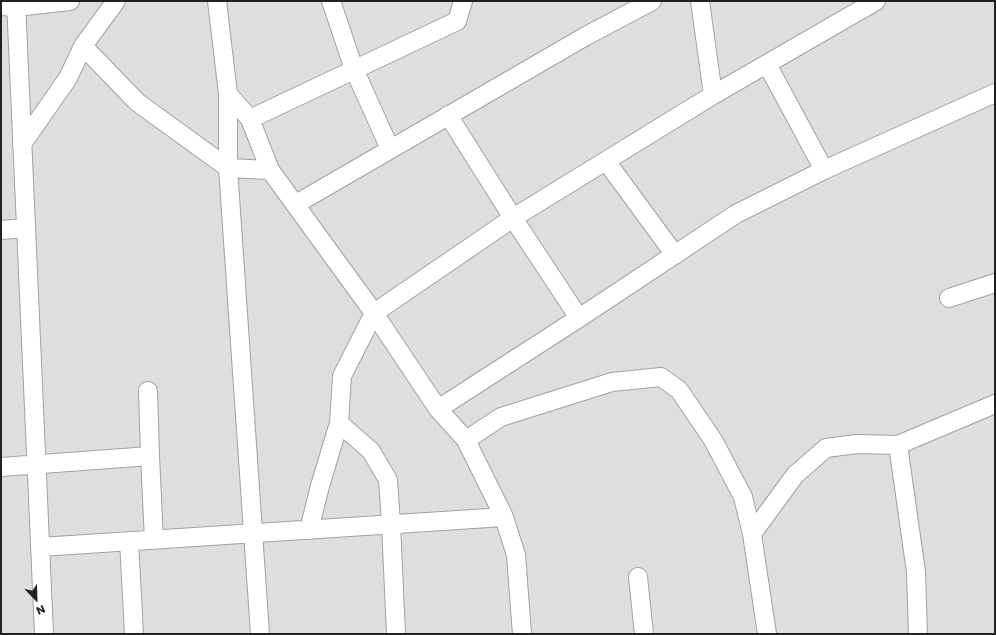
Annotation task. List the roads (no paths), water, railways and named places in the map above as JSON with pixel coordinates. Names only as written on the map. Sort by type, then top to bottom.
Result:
[{"type":"street","points":[[44,634],[22,144],[11,5],[70,1]]},
{"type":"street","points":[[22,144],[68,78],[83,46],[116,1]]},
{"type":"street","points":[[217,1],[228,94],[228,168],[260,634]]},
{"type":"street","points":[[331,1],[354,69],[390,149]]},
{"type":"street","points":[[250,119],[457,21],[463,1]]},
{"type":"street","points":[[296,204],[586,36],[652,1]]},
{"type":"street","points":[[700,1],[713,95]]},
{"type":"street","points":[[309,530],[320,486],[339,423],[342,376],[374,313],[513,218],[713,95],[876,1]]},
{"type":"street","points":[[83,46],[136,102],[228,168],[270,170]]},
{"type":"street","points":[[767,64],[824,170]]},
{"type":"street","points":[[438,409],[736,214],[824,170],[995,93]]},
{"type":"street","points":[[228,94],[250,119],[270,170],[374,313],[438,409],[466,440],[504,517],[516,555],[522,634]]},
{"type":"street","points":[[448,115],[513,218],[579,318]]},
{"type":"street","points":[[606,161],[674,255]]},
{"type":"street","points":[[1,230],[26,228]]},
{"type":"street","points":[[949,298],[995,283]]},
{"type":"street","points":[[466,440],[501,417],[612,382],[661,377],[679,390],[713,440],[743,496],[752,534],[767,634]]},
{"type":"street","points":[[148,391],[154,540]]},
{"type":"street","points":[[752,534],[795,475],[826,448],[857,444],[898,446],[995,404]]},
{"type":"street","points":[[339,423],[370,451],[388,480],[392,524],[396,634]]},
{"type":"street","points":[[898,446],[916,572],[918,634]]},
{"type":"street","points":[[1,467],[150,456]]},
{"type":"street","points":[[40,547],[504,517]]},
{"type":"street","points":[[129,541],[134,634]]},
{"type":"street","points":[[638,577],[644,634]]}]
